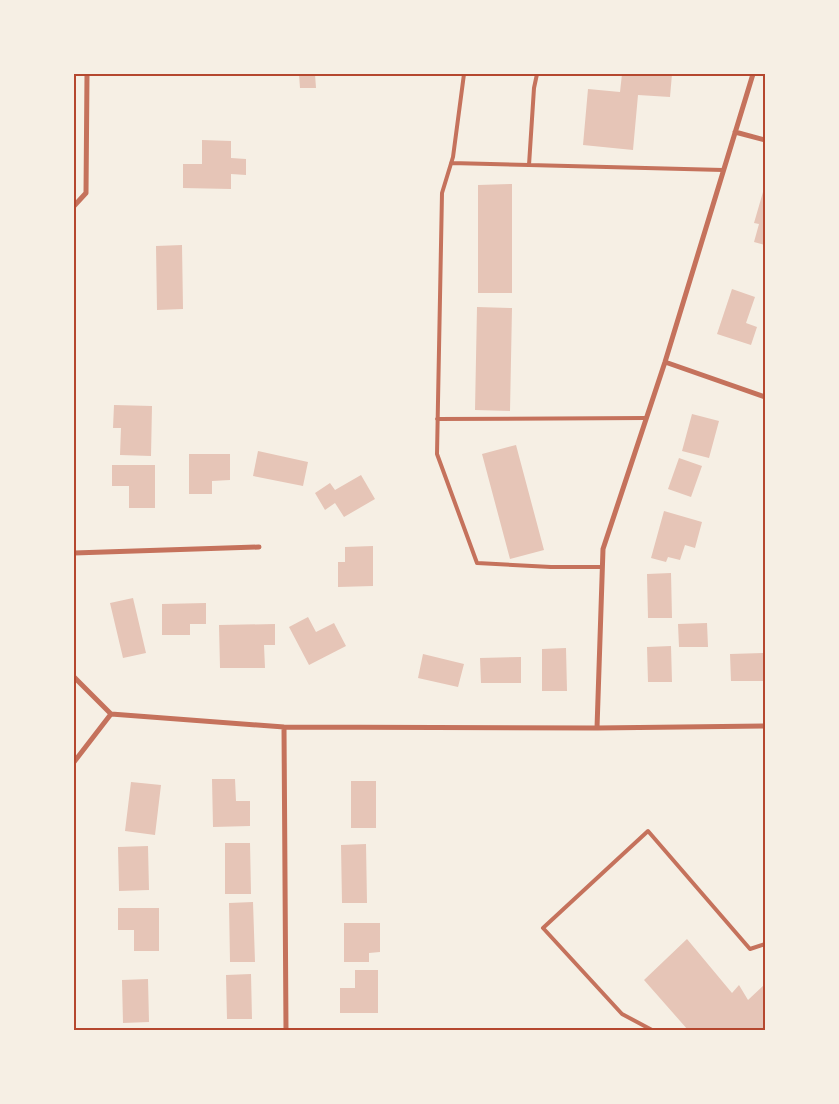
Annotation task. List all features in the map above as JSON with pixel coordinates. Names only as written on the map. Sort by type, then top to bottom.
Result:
[{"type":"street","points":[[74,206],[86,193],[87,74]]},
{"type":"street","points":[[597,728],[603,549],[665,362],[752,74]]},
{"type":"street","points":[[735,132],[765,140]]},
{"type":"street","points":[[665,362],[765,397]]},
{"type":"street","points":[[74,553],[259,547]]},
{"type":"street","points":[[74,677],[111,714],[284,727],[597,728],[765,726]]},
{"type":"street","points":[[74,762],[111,714]]},
{"type":"street","points":[[284,727],[286,1030]]},
{"type":"lane","points":[[464,74],[451,163],[442,193],[437,454],[477,563],[550,567],[602,567]]},
{"type":"lane","points":[[529,166],[534,88],[537,74]]},
{"type":"lane","points":[[451,163],[723,170]]},
{"type":"lane","points":[[438,419],[646,418]]},
{"type":"lane","points":[[652,1030],[622,1014],[543,928],[648,831],[750,949],[765,944]]},
{"type":"building","points":[[299,74],[315,74],[316,88],[300,88]]},
{"type":"building","points":[[622,74],[672,74],[670,97],[638,95],[633,150],[583,145],[588,89],[620,92]]},
{"type":"building","points":[[202,140],[231,141],[231,158],[246,159],[246,175],[231,174],[231,189],[183,188],[183,164],[202,164]]},
{"type":"building","points":[[512,184],[512,293],[478,293],[478,185]]},
{"type":"building","points":[[765,185],[765,245],[754,242],[759,224],[754,223]]},
{"type":"building","points":[[182,245],[183,309],[157,310],[156,246]]},
{"type":"building","points":[[732,289],[755,297],[746,323],[757,327],[751,345],[717,334]]},
{"type":"building","points":[[477,307],[512,308],[510,411],[475,410]]},
{"type":"building","points":[[114,405],[152,406],[151,456],[120,455],[121,428],[113,428]]},
{"type":"building","points":[[692,414],[719,421],[709,458],[682,451]]},
{"type":"building","points":[[516,445],[544,550],[510,559],[482,454]]},
{"type":"building","points":[[258,451],[308,462],[303,486],[253,476]]},
{"type":"building","points":[[189,454],[230,454],[230,480],[212,481],[212,494],[189,494]]},
{"type":"building","points":[[679,458],[702,466],[691,497],[668,489]]},
{"type":"building","points":[[112,465],[155,465],[155,508],[129,508],[129,486],[112,486]]},
{"type":"building","points":[[361,475],[375,499],[344,517],[335,503],[325,510],[315,493],[330,483],[335,490]]},
{"type":"building","points":[[664,511],[702,522],[695,548],[685,545],[680,560],[668,557],[666,562],[651,558]]},
{"type":"building","points":[[373,546],[373,586],[338,587],[338,562],[345,562],[345,547]]},
{"type":"building","points":[[671,573],[672,618],[648,618],[647,574]]},
{"type":"building","points":[[133,598],[146,653],[123,658],[110,603]]},
{"type":"building","points":[[206,603],[206,624],[190,624],[190,635],[162,635],[162,604]]},
{"type":"building","points":[[308,617],[316,632],[334,623],[346,646],[309,665],[289,627]]},
{"type":"building","points":[[707,623],[708,647],[679,647],[678,624]]},
{"type":"building","points":[[275,624],[275,645],[264,645],[265,668],[220,668],[219,625]]},
{"type":"building","points":[[671,646],[672,682],[648,682],[647,647]]},
{"type":"building","points":[[566,648],[567,691],[542,691],[542,649]]},
{"type":"building","points":[[763,653],[763,681],[731,681],[730,654]]},
{"type":"building","points":[[423,654],[464,664],[458,687],[418,678]]},
{"type":"building","points":[[521,657],[521,683],[481,683],[480,658]]},
{"type":"building","points":[[212,779],[235,779],[236,801],[250,801],[250,826],[213,827]]},
{"type":"building","points":[[351,781],[376,781],[376,828],[351,828]]},
{"type":"building","points":[[131,782],[161,785],[155,835],[125,831]]},
{"type":"building","points":[[225,843],[250,843],[251,894],[225,894]]},
{"type":"building","points":[[366,844],[367,903],[342,903],[341,845]]},
{"type":"building","points":[[148,846],[149,890],[119,891],[118,847]]},
{"type":"building","points":[[253,902],[255,962],[230,962],[229,903]]},
{"type":"building","points":[[118,908],[159,908],[159,951],[134,951],[134,930],[118,930]]},
{"type":"building","points":[[344,923],[380,923],[380,952],[369,953],[369,962],[344,962]]},
{"type":"building","points":[[687,939],[732,993],[739,985],[748,1000],[765,984],[765,1030],[688,1030],[644,980]]},
{"type":"building","points":[[355,970],[378,970],[378,1013],[340,1013],[340,988],[355,988]]},
{"type":"building","points":[[251,974],[252,1019],[227,1019],[226,975]]},
{"type":"building","points":[[148,979],[149,1022],[123,1023],[122,980]]}]
